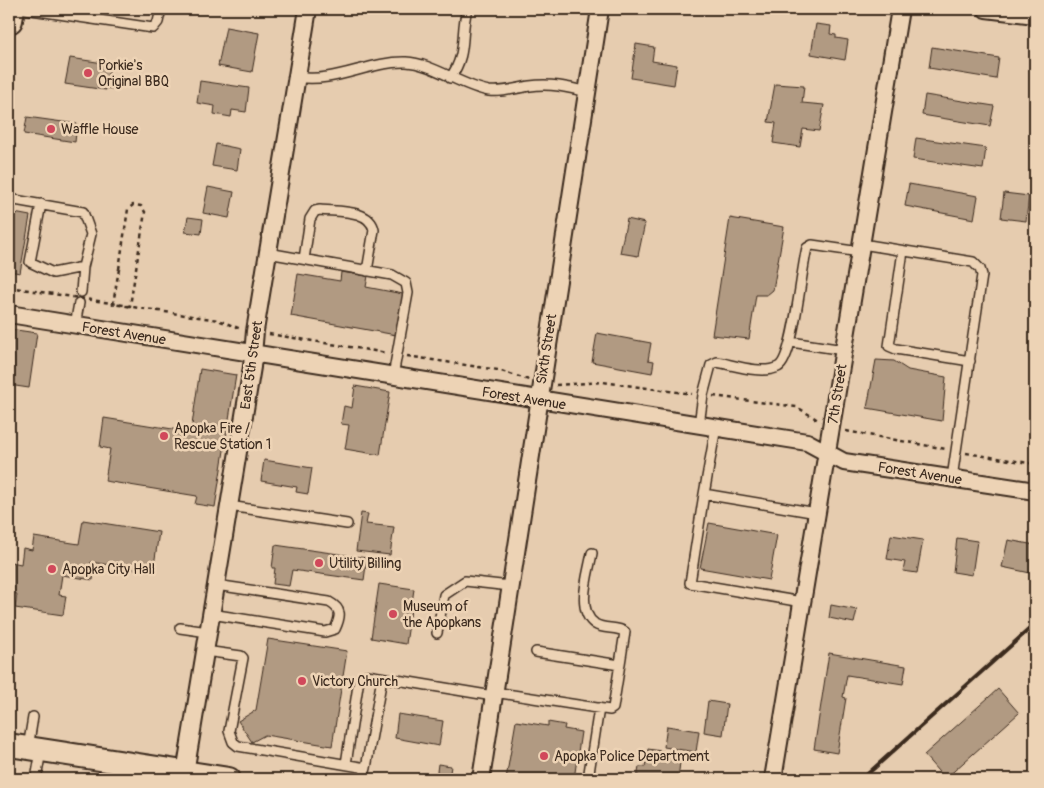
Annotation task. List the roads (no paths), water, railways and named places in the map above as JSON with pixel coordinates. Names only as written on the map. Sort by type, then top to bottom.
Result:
[{"type":"main road","points":[[9,20],[11,9]]},
{"type":"main road","points":[[26,748],[184,776],[229,779]]},
{"type":"street","name":"East 5th Street","points":[[184,776],[308,9]]},
{"type":"street","name":"Sixth Street","points":[[481,779],[538,400],[600,9]]},
{"type":"street","name":"7th Street","points":[[772,779],[832,429],[900,9]]},
{"type":"street","points":[[986,9],[1035,15]]},
{"type":"street","name":"Forest Avenue","points":[[9,314],[807,442],[844,462],[1035,491]]},
{"type":"lane","points":[[25,9],[153,28],[158,22],[161,9]]},
{"type":"lane","points":[[450,78],[457,68],[463,53],[467,9]]},
{"type":"lane","points":[[296,77],[313,80],[390,63],[407,62],[491,91],[559,85],[587,92]]},
{"type":"lane","points":[[9,199],[83,212],[91,234],[83,267],[81,292]]},
{"type":"lane","points":[[41,204],[30,262],[53,273],[83,267]]},
{"type":"lane","points":[[304,259],[310,219],[315,211],[366,216],[373,223],[374,230],[367,271]]},
{"type":"lane","points":[[802,602],[690,583],[704,494],[707,426],[703,395],[709,370],[717,362],[766,370],[779,367],[785,358],[791,342],[807,248],[812,245],[903,251],[973,262],[980,269],[982,275],[952,478]]},
{"type":"lane","points":[[903,251],[889,346],[896,349],[970,361]]},
{"type":"lane","points":[[268,253],[401,278],[408,288],[393,376]]},
{"type":"lane","points":[[75,325],[79,302]]},
{"type":"lane","points":[[791,342],[844,350]]},
{"type":"lane","points":[[704,494],[817,513]]},
{"type":"lane","points":[[229,506],[347,524]]},
{"type":"lane","points":[[346,764],[359,679],[367,676],[610,710],[613,708],[625,632],[594,623],[584,604],[592,553]]},
{"type":"lane","points":[[437,633],[444,595],[453,587],[465,581],[510,586]]},
{"type":"lane","points":[[211,614],[325,632],[336,629],[339,621],[340,613],[338,607],[330,602],[216,585]]},
{"type":"lane","points":[[180,628],[208,632]]},
{"type":"lane","points":[[205,651],[241,656],[243,658],[230,731],[233,742],[238,746],[366,768]]},
{"type":"lane","points":[[536,652],[620,665]]},
{"type":"lane","points":[[363,779],[382,678]]},
{"type":"lane","points":[[588,779],[599,708]]},
{"type":"lane","points":[[32,716],[26,748],[36,779]]},
{"type":"railway","points":[[862,779],[1035,624]]},
{"type":"place","name":"Porkie's Original BBQ","points":[[88,73]]},
{"type":"place","name":"Waffle House","points":[[51,129]]},
{"type":"place","name":"Apopka Fire / Rescue Station 1","points":[[164,436]]},
{"type":"place","name":"Utility Billing","points":[[319,563]]},
{"type":"place","name":"Apopka City Hall","points":[[52,569]]},
{"type":"place","name":"Museum of the Apopkans","points":[[393,614]]},
{"type":"place","name":"Victory Church","points":[[302,681]]},
{"type":"place","name":"Apopka Police Department","points":[[544,756]]}]
